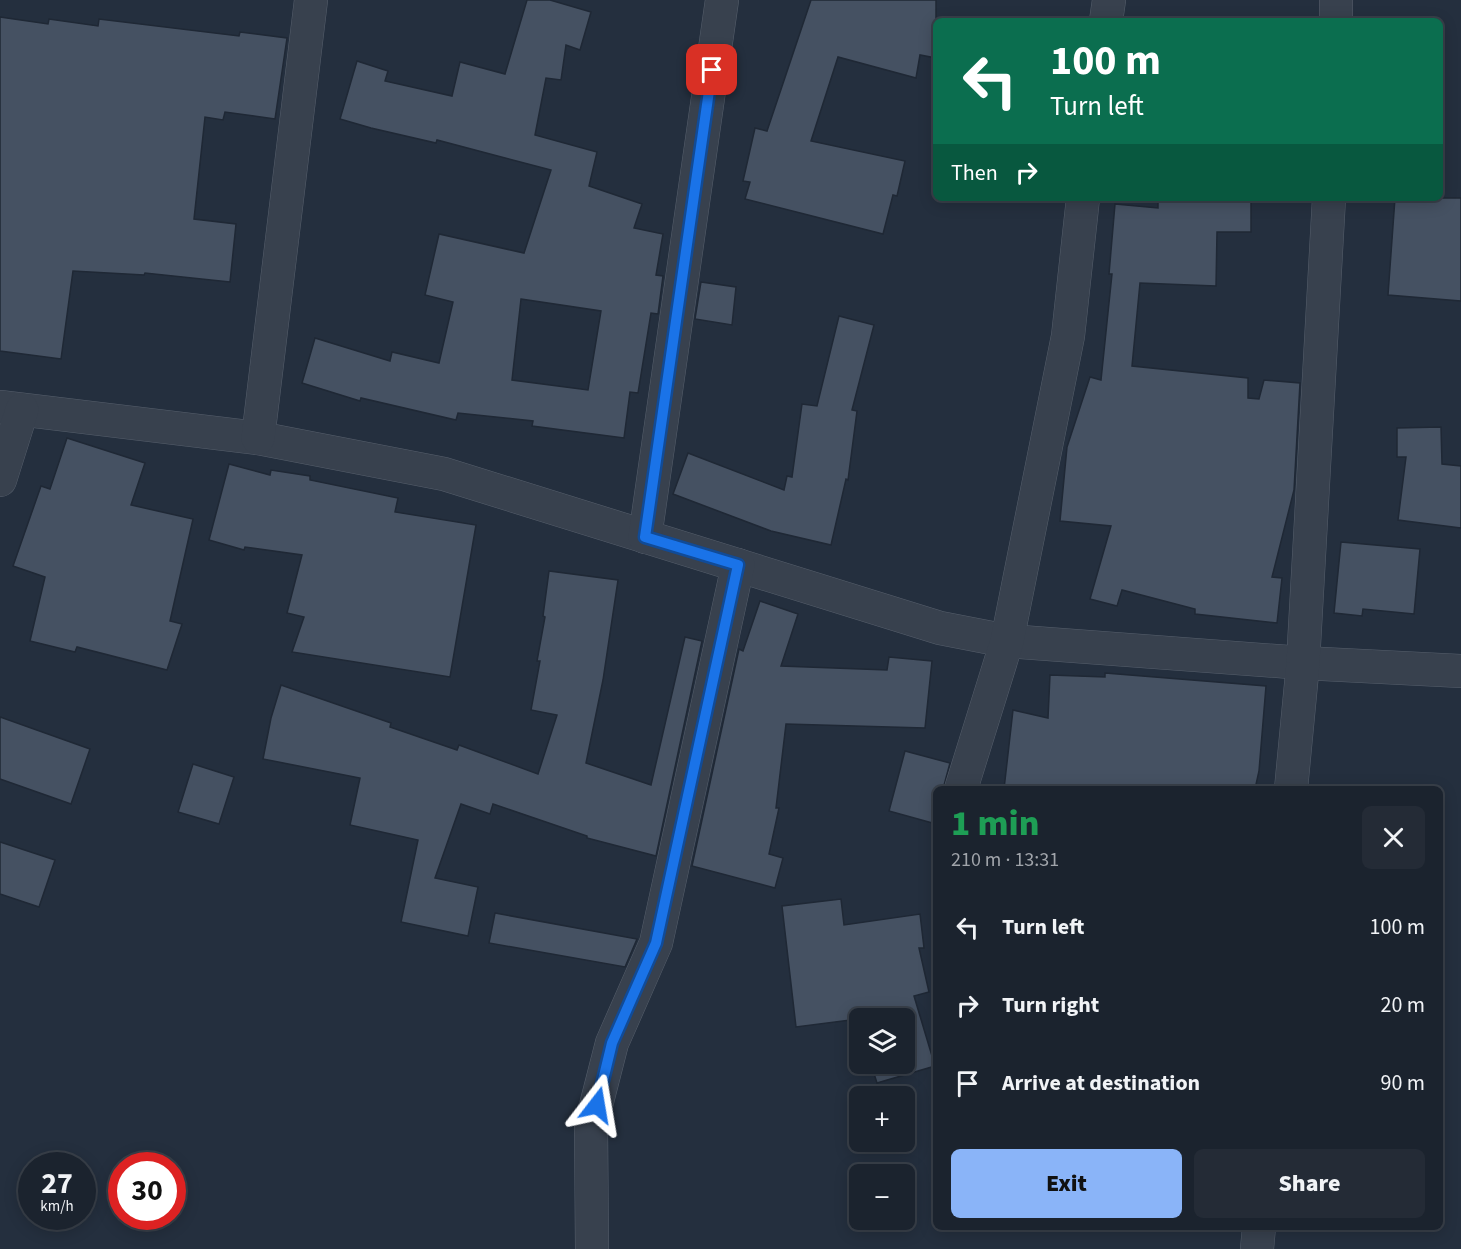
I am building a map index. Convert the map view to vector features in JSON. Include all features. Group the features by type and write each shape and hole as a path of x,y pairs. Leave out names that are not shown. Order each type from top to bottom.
{"street":[{"path":"258,438 311,0"},
{"path":"645,537 722,0"},
{"path":"1106,18 1109,0"},
{"path":"1336,0 1336,18"},
{"path":"962,786 1007,641 1068,336 1083,201"},
{"path":"1291,786 1303,663 1329,201"},
{"path":"0,480 11,409 258,438 444,474 940,628 1007,641 1303,663 1461,671"},
{"path":"592,1249 591,1125 612,1043 656,943 738,565"},
{"path":"1257,1249 1259,1230"}],"building":[{"path":"527,0 550,0 591,12 580,50 566,45 561,80 546,78 535,135 597,152 589,186 642,204 634,228 663,234 656,275 663,276 658,314 651,313 638,393 630,392 624,438 532,426 533,421 458,413 456,420 361,398 360,401 302,383 315,338 390,361 392,352 439,363 453,302 425,295 439,234 524,253 551,170 437,140 436,143 340,119 357,61 388,71 385,81 452,96 460,62 505,74","holes":["521,299 601,311 588,390 512,380"]},
{"path":"811,0 936,0 936,18 933,18 933,57 920,55 916,78 838,57 811,141 905,161 897,196 893,195 883,234 745,199 750,182 743,181 755,128 767,131"},
{"path":"0,17 48,24 49,19 98,26 99,19 239,36 240,32 287,38 275,119 225,112 223,120 205,117 194,219 236,224 230,282 145,273 144,275 73,271 61,359 0,351"},
{"path":"1443,198 1461,198 1461,301 1388,295 1395,201 1443,201"},
{"path":"1158,201 1251,201 1251,232 1217,232 1216,286 1140,283 1132,366 1248,378 1248,398 1259,399 1264,380 1300,383 1294,490 1272,577 1282,578 1277,623 1195,614 1195,609 1122,590 1117,606 1090,599 1111,526 1060,521 1067,447 1090,377 1101,380 1112,274 1109,274 1115,204 1158,208"},
{"path":"701,282 736,287 732,325 695,319"},
{"path":"839,316 874,325 852,410 857,411 848,480 846,479 831,545 771,531 673,494 688,453 784,490 787,476 792,477 802,404 817,406"},
{"path":"1441,427 1442,464 1461,466 1461,528 1398,520 1406,457 1397,457 1397,428"},
{"path":"67,438 145,463 131,505 193,519 170,621 182,624 167,670 77,647 75,652 30,641 45,577 13,566 41,486 50,489"},
{"path":"229,464 270,475 271,470 310,476 310,480 398,498 395,512 476,525 450,677 292,652 304,617 287,613 302,555 245,547 244,550 209,540"},
{"path":"1341,542 1420,549 1414,614 1363,609 1362,616 1334,613"},
{"path":"549,571 618,580 603,680 586,763 651,785 685,637 702,641 656,856 587,838 587,836 493,804 490,814 461,804 435,878 478,887 468,936 401,922 418,840 350,825 360,778 263,759 271,718 281,685 391,723 390,727 457,750 459,745 538,774 557,715 531,710 540,661 537,661 545,617 543,616"},
{"path":"760,601 798,614 781,666 887,670 889,657 932,661 925,728 786,724 776,808 779,808 769,854 783,858 775,888 692,866 739,649 743,651"},
{"path":"1105,673 1266,686 1256,786 1004,786 1013,710 1048,718 1050,675 1105,677"},
{"path":"0,717 90,749 71,804 0,779"},
{"path":"905,751 950,763 944,786 933,786 933,823 889,811"},
{"path":"193,764 234,777 219,824 178,812"},
{"path":"0,842 55,860 39,907 0,894"},
{"path":"841,899 844,925 920,914 924,948 919,948 929,992 914,996 933,1059 933,1067 915,1072 915,1008 849,1008 849,1020 796,1027 782,906"},
{"path":"495,913 637,939 625,967 489,943"},
{"path":"874,1074 908,1074 877,1083"}],"route":[{"path":"597,1105 612,1043 656,943 738,565 645,537 712,70"}]}
